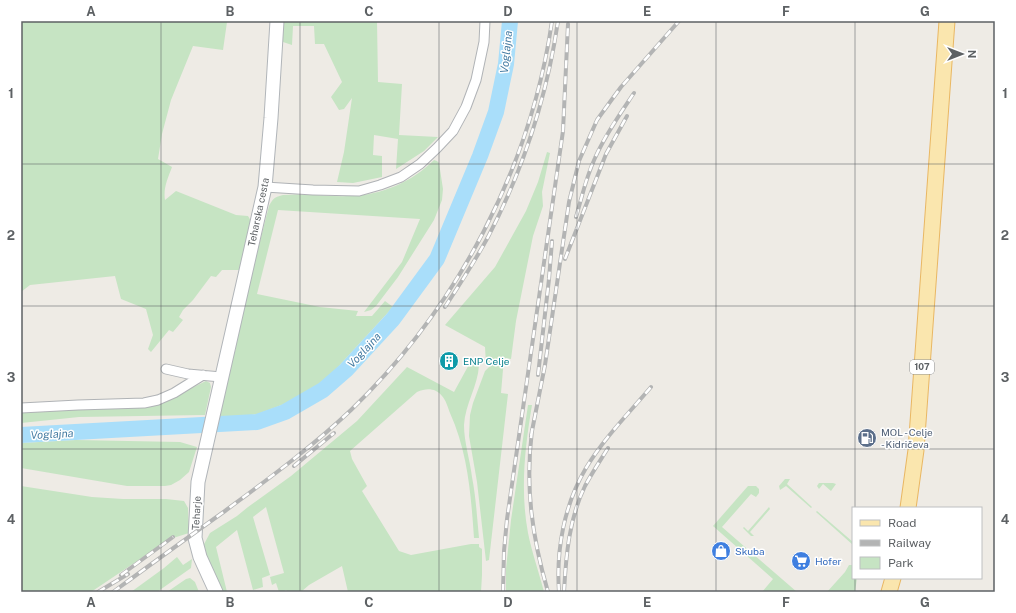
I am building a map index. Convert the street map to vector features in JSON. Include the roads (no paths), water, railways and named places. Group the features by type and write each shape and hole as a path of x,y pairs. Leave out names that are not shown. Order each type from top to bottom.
{"main road":[{"name":"107","path":"908,507 916,450 947,21"},
{"path":"888,592 893,579"}],"street":[{"name":"Teharska cesta","path":"216,399 265,186 277,21"},
{"path":"265,186 313,190 359,191 401,177 420,164 437,148 452,130 466,107 476,80 484,42 485,21"},
{"path":"166,368 188,374 221,377"},
{"path":"21,408 78,404 144,403 158,400 174,393 203,376"},
{"name":"Teharje","path":"216,399 198,482 195,538 200,557 216,592"}],"waterway":[{"name":"Voglajna","path":"21,435 257,422 285,412 323,390 346,370 393,319 437,259 480,156 496,112 506,64 510,21"}],"railway":[{"path":"113,592 225,511 321,437 351,410 389,370 424,327 456,281 483,232 507,181 527,129 542,75 552,21"},
{"path":"445,307 473,264 488,237 501,212 523,159 540,105 558,21"},
{"path":"531,436 545,365 569,202 579,161 597,120 621,87 679,21"},
{"path":"503,592 504,551 507,519 563,131 568,24"},
{"path":"576,217 589,172 599,149 634,93"},
{"path":"565,259 606,154 627,116"},
{"path":"538,375 552,241"},
{"path":"559,592 558,576 560,544 567,512 578,482 601,446 651,387"},
{"path":"532,430 529,472 531,512 542,572 548,592"},
{"path":"294,466 334,433"},
{"path":"564,592 567,551 575,511 585,486 608,448"},
{"path":"121,575 173,537"},
{"path":"98,592 128,574"}],"place":[{"name":"ENP Celje","path":"449,361"},
{"name":"MOL - Celje - Kidričeva","path":"867,438"},
{"name":"Skuba","path":"721,551"},
{"name":"Hofer","path":"801,561"}]}
